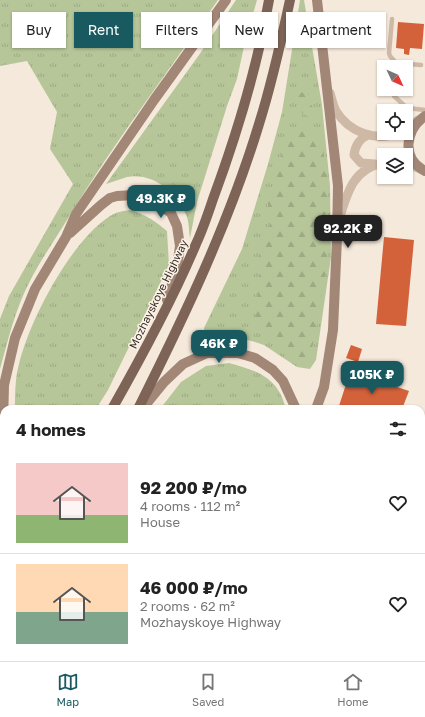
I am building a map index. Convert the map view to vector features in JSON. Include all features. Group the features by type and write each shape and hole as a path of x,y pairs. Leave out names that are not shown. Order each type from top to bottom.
{"main road":[{"name":"Mozhayskoye Highway","path":"114,405 159,323 196,244 224,170 245,103 262,41 269,0"},
{"path":"140,405 171,344 242,175 259,124 277,59 290,0"}],"street":[{"path":"3,405 4,385 14,338 35,289 66,237 76,214 154,100 226,0"},
{"path":"317,0 338,186 332,330 324,387 317,405"},
{"path":"327,85 336,111 351,127 368,135 377,136"},
{"path":"413,124 422,118"},
{"path":"422,118 412,127 408,145 414,162 423,170"},
{"path":"368,135 356,145 354,155 361,163 377,164"},
{"path":"337,229 351,185 366,169 377,165"},
{"path":"413,166 423,170"},
{"path":"66,237 101,205 110,198 117,196 143,195 152,198 172,213 177,226 180,246 177,268 159,323"},
{"path":"145,405 164,382 182,364 207,352 238,353 255,358 273,370 283,381 294,405"}],"lane":[{"path":"392,18 389,53 392,60"},
{"path":"413,65 421,65"},
{"path":"394,96 403,102 407,108 425,110"}],"green space":[{"path":"0,0 218,0 210,12 141,12 141,48 184,48 103,164 38,267 24,293 12,325 0,369 0,319 9,296 73,184 50,149 57,112 27,61 0,66"},
{"path":"236,0 257,0 254,12 228,12"},
{"path":"300,0 304,0 306,12 298,12"},
{"path":"220,24 220,48 244,48 237,79 197,202 190,238 188,219 183,208 171,192 163,186 155,181 137,176 127,177 106,184 204,48 212,48 212,36"},
{"path":"292,48 312,48 322,105 330,186 331,257 316,360 310,369 297,367 264,345 255,342 244,339 212,338 205,335 204,328 242,249 282,112"},
{"path":"297,92 306,93 310,97 309,103 314,108 312,113 308,116 302,113 299,108 294,96"},
{"path":"308,125 310,130 308,136 317,139 323,149 328,186 325,205 329,228 325,285 321,297 318,321 310,358 298,361 269,341 259,330 255,318 261,268 258,261 265,244 272,217 269,211 268,203 286,141 296,129"},
{"path":"130,210 150,218 167,231 169,265 108,390 99,405 15,405 15,392 19,364 32,325 42,304 54,282 81,243 95,228 110,216"},
{"path":"229,363 258,373 272,382 278,389 285,405 163,405 181,382 206,366"}],"building":[{"path":"398,22 424,24 422,49 410,48 409,55 404,54 404,49 396,48"},
{"path":"384,237 414,240 406,326 376,324"},
{"path":"351,345 362,349 358,362 346,358"},
{"path":"348,378 371,378 409,391 404,405 339,405"}]}
